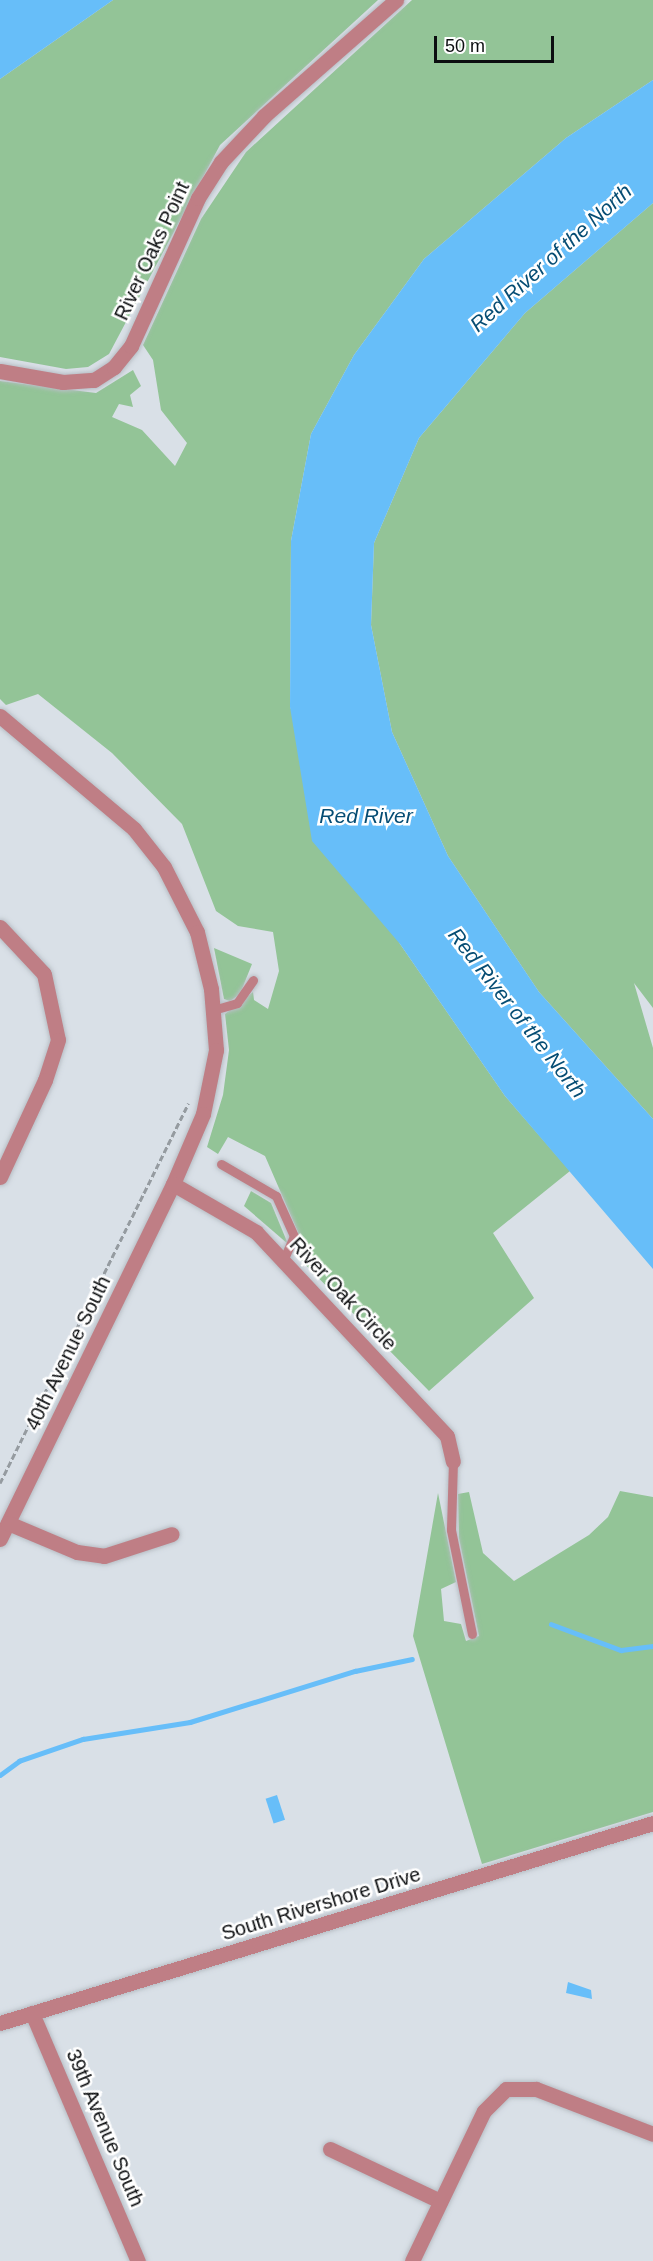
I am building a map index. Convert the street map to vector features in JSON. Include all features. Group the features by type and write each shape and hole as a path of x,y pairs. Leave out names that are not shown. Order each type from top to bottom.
{"street":[{"name":"River Oaks Point","path":"0,372 63,382 94,380 114,367 131,346 198,198 221,162 264,116 396,0"},
{"name":"40th Avenue South","path":"0,716 134,830 164,867 197,932 213,1010 216,1050 203,1114 173,1184 0,1539"},
{"path":"0,927 44,974 58,1040 45,1080 0,1177"},
{"name":"River Oak Circle","path":"173,1184 256,1232 447,1436 453,1461"},
{"path":"8,1522 77,1552 104,1556 172,1534"},
{"name":"South Rivershore Drive","path":"0,2022 653,1823"},
{"name":"39th Avenue South","path":"32,2013 138,2261"},
{"path":"412,2261 484,2111 506,2089 536,2089 653,2134"},
{"path":"330,2149 440,2201"}],"lane":[{"path":"213,1010 237,1003 253,980"},
{"path":"221,1164 276,1196 294,1236 283,1261"},
{"path":"453,1461 450,1530 472,1634"}],"path":[{"path":"0,1483 194,1091"}],"green space":[{"path":"113,0 378,0 220,145 109,354 88,367 66,369 0,357 0,79"},
{"path":"412,0 653,0 653,80 566,138 424,259 354,355 311,434 291,541 290,707 400,944 505,1096 570,1171 493,1233 534,1298 429,1391 297,1256 298,1232 265,1156 228,1137 218,1154 207,1147 223,1095 229,1050 225,1014 253,992 254,1000 268,1009 279,971 273,932 238,926 216,911 182,824 112,753 38,694 6,705 0,699 0,381 96,393 133,370 141,386 130,395 133,407 119,404 112,417 142,430 175,466 187,443 161,410 153,360 143,345 201,219 246,152"},
{"path":"653,203 653,1008 634,983 653,1048 653,1119 539,992 448,856 392,732 371,625 374,543 419,438 525,313"},
{"path":"214,948 252,964 240,994 230,1001 224,999"},
{"path":"251,1191 271,1203 288,1244 244,1206"},
{"path":"620,1491 653,1497 653,1812 482,1864 413,1636 438,1493 456,1582 441,1589 444,1621 461,1624 466,1641 479,1636 459,1538 458,1494 469,1492 483,1553 514,1581 589,1535 608,1517"}],"water":[{"path":"0,0 113,0 0,79"},
{"name":"Red River","path":"653,80 653,203 525,313 419,438 374,543 371,625 392,732 448,856 539,992 653,1119 653,1269 505,1096 400,944 312,841 290,707 291,541 311,434 354,355 424,259 566,138"},
{"path":"277,1795 285,1820 274,1823 266,1799"},
{"path":"568,1982 591,1990 592,1999 566,1993"}],"waterway":[{"path":"551,1624 621,1650 653,1646"},
{"path":"0,1775 19,1761 83,1739 190,1722 355,1671 412,1659"}],"water label":[{"name":"Red River of the North","path":"551,258"},
{"name":"Red River of the North","path":"517,1013"}]}
